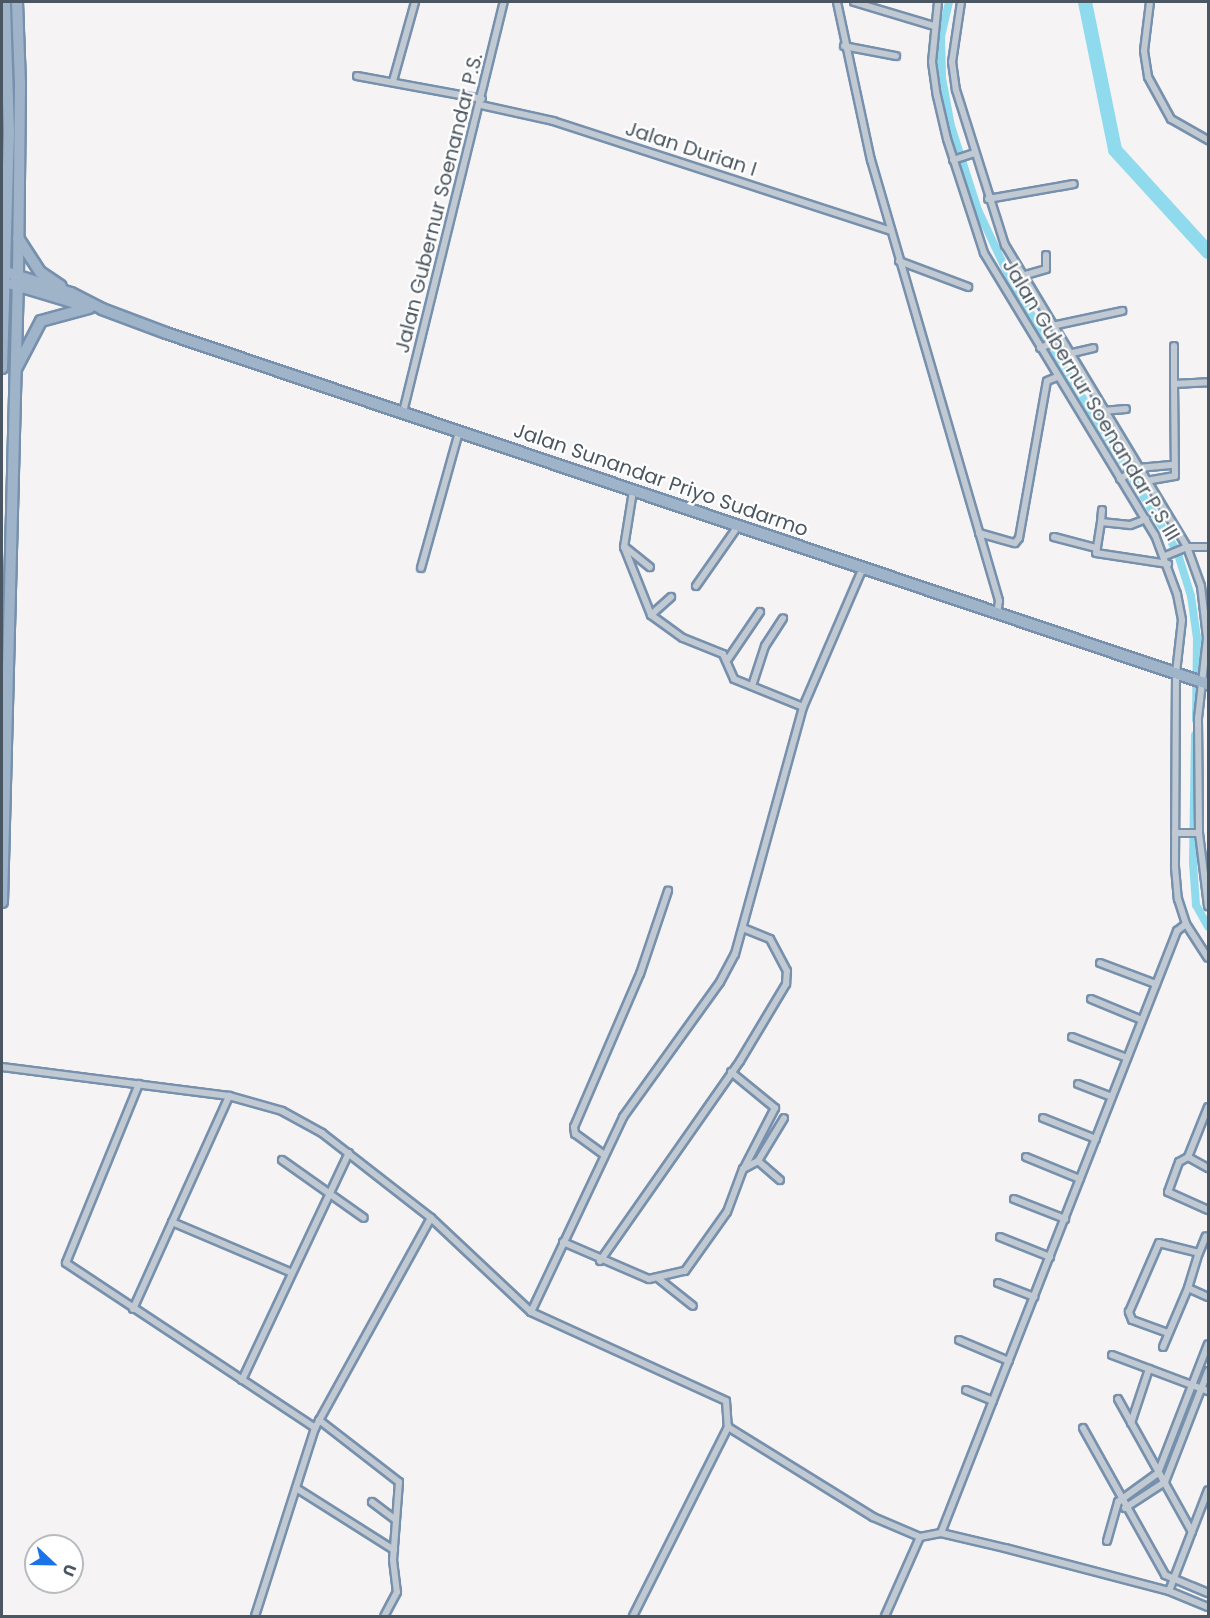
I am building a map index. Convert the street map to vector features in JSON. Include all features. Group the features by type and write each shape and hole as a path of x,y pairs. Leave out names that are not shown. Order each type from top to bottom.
{"highway":[{"path":"2,368 9,197 5,2"},
{"path":"2,902 13,374 18,281 17,2"},
{"path":"2,222 9,197"},
{"path":"18,238 40,272 71,293"},
{"name":"Jalan Sunandar Priyo Sudarmo","path":"6,277 89,308 102,309"},
{"name":"Jalan Sunandar Priyo Sudarmo","path":"18,281 71,293 102,309 633,491 1204,682"},
{"path":"13,374 41,321 89,308"}],"street":[{"path":"393,81 415,2"},
{"name":"Jalan Gubernur Soenandar P.S.","path":"403,412 504,2"},
{"path":"837,2 844,46 889,230 999,601 997,613"},
{"path":"854,2 934,26"},
{"name":"Jalan Gubernur Soenandar P.S III","path":"938,2 932,62 955,160 984,253 1042,347 1057,377 1169,555 1168,564 1182,620 1179,674 1178,899 1186,924 1209,958"},
{"path":"961,2 954,36 956,90 973,154 1005,245 1052,326 1058,341 1186,548 1201,586 1207,638 1204,682 1198,718 1197,833 1209,906"},
{"path":"1150,2 1144,51 1148,77 1171,119 1209,140"},
{"path":"844,46 896,56"},
{"name":"Jalan Durian I","path":"357,76 393,81 553,121 889,230"},
{"path":"955,160 973,154"},
{"path":"988,199 1074,184"},
{"path":"1022,276 1046,269 1046,255"},
{"path":"899,261 968,287"},
{"path":"1052,326 1122,311"},
{"path":"1042,347 1058,341"},
{"path":"1146,481 1174,477 1174,346"},
{"path":"1068,354 1093,348"},
{"path":"979,533 1015,543 1019,538 1047,381 1057,377"},
{"path":"1174,384 1209,382"},
{"path":"1102,411 1126,409"},
{"path":"421,568 460,431"},
{"path":"1122,478 1137,469 1174,465"},
{"path":"633,491 624,532 624,547 651,615 669,630 728,659"},
{"path":"1101,510 1096,548 1099,555 1168,564"},
{"path":"1101,522 1130,525 1146,519"},
{"path":"696,586 738,526"},
{"path":"1054,537 1096,548"},
{"path":"624,547 650,567"},
{"path":"1169,555 1186,548 1209,547"},
{"path":"531,1312 603,1154 646,1081 720,982 743,928 803,707 863,568"},
{"path":"1201,586 1209,586"},
{"path":"651,615 671,597"},
{"path":"760,612 728,659 731,677 803,707"},
{"path":"752,686 765,646 783,618"},
{"path":"1178,833 1197,833"},
{"path":"603,1154 575,1134 574,1127 640,974 668,891"},
{"path":"941,1533 1156,984 1178,931 1186,924"},
{"path":"600,1261 731,1072 788,978 770,939 743,928"},
{"path":"1100,963 1156,984"},
{"path":"1091,999 1142,1020"},
{"path":"1072,1037 1128,1058"},
{"path":"2,1067 229,1096 282,1111 349,1154 431,1218 531,1312 726,1401 729,1427 633,1617"},
{"path":"563,1242 600,1261 635,1275 663,1280 690,1266 727,1212 743,1169 775,1109 765,1098 731,1072"},
{"path":"139,1084 66,1258 67,1266 315,1428"},
{"path":"1078,1084 1112,1097"},
{"path":"133,1309 229,1096"},
{"path":"1209,1107 1188,1157 1179,1162 1168,1194 1209,1210"},
{"path":"743,1169 758,1161 784,1118"},
{"path":"1043,1118 1096,1139"},
{"path":"242,1380 349,1154"},
{"path":"1026,1157 1080,1179"},
{"path":"1188,1157 1209,1168"},
{"path":"282,1160 364,1218"},
{"path":"758,1161 780,1180"},
{"path":"1014,1199 1065,1219"},
{"path":"255,1617 315,1428 431,1218"},
{"path":"172,1222 292,1273"},
{"path":"1162,1347 1188,1288 1206,1236"},
{"path":"1000,1237 1050,1257"},
{"path":"1168,1333 1132,1320 1129,1312 1158,1243 1199,1253"},
{"path":"663,1280 693,1306"},
{"path":"998,1283 1034,1297"},
{"path":"1188,1288 1209,1297"},
{"path":"959,1340 1009,1361"},
{"path":"1107,1541 1122,1499 1158,1473 1209,1344"},
{"path":"1112,1355 1205,1390"},
{"path":"1131,1423 1149,1369"},
{"path":"1118,1509 1126,1508 1164,1482 1205,1390 1209,1371"},
{"path":"966,1390 993,1401"},
{"path":"1118,1399 1192,1532"},
{"path":"319,1420 396,1477 399,1482 394,1550 397,1592 384,1617"},
{"path":"729,1427 873,1517 920,1537 941,1533 1169,1591 1209,1606"},
{"path":"1083,1428 1165,1574 1209,1593"},
{"path":"296,1488 394,1550"},
{"path":"1169,1591 1209,1490"},
{"path":"372,1502 396,1520"},
{"path":"885,1617 920,1537"}],"waterway":[{"path":"949,2 941,36 942,78 951,126 978,210 1012,283 1177,551 1191,596 1197,638 1196,720"},
{"path":"1085,2 1115,150 1208,252"},
{"path":"1195,735 1193,863 1196,905 1208,927"}]}
